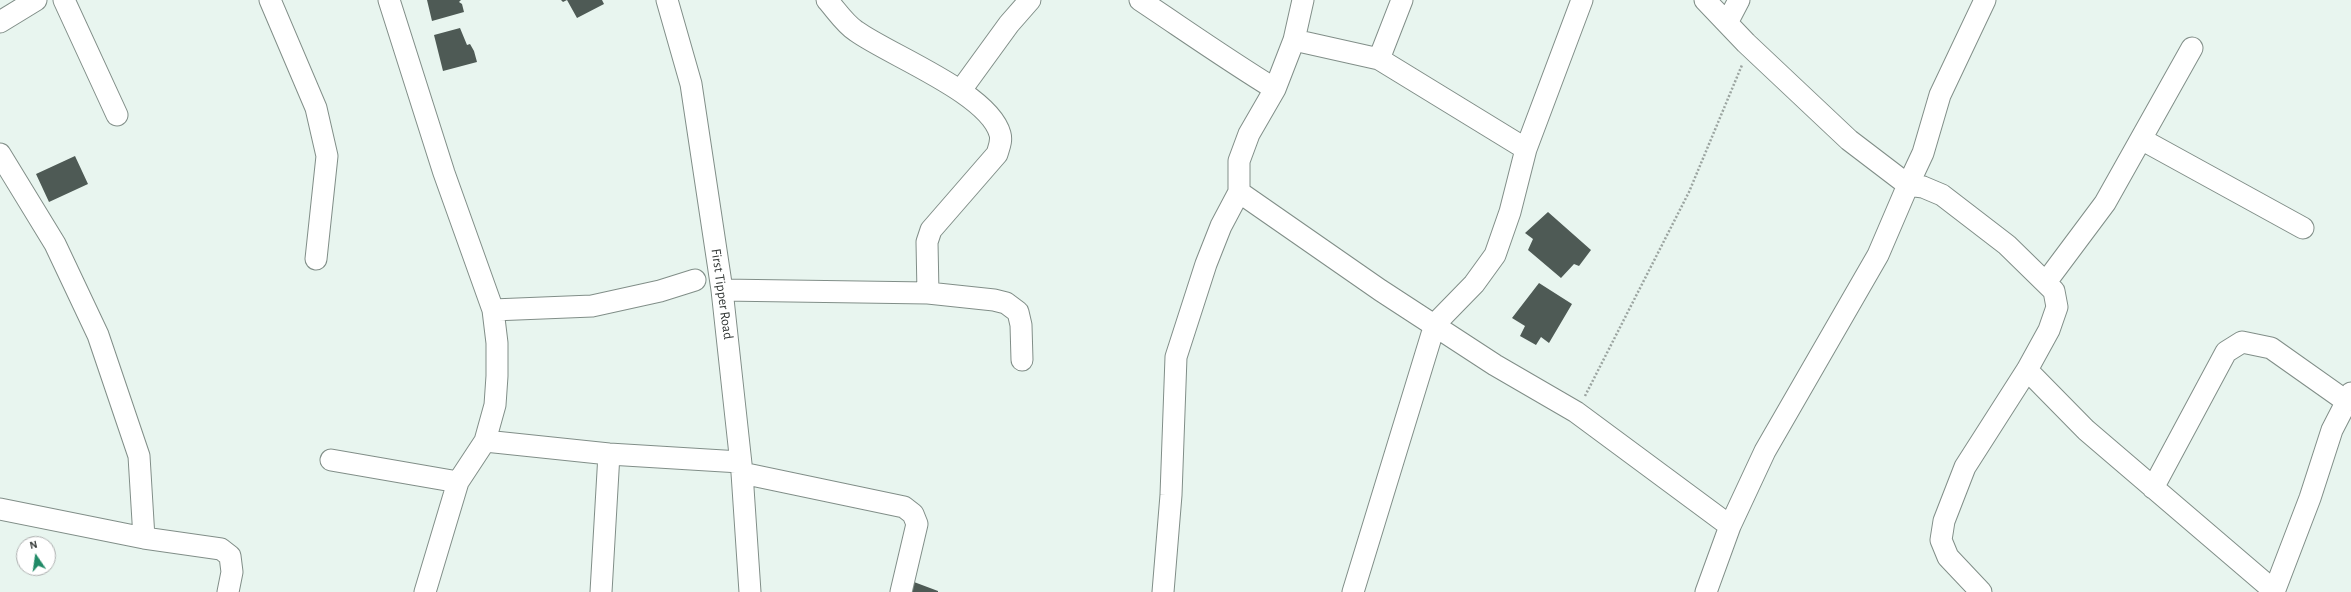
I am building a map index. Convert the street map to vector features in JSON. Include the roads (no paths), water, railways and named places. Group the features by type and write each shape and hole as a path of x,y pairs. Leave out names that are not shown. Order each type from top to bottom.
{"street":[{"path":"0,22 36,0"},
{"path":"64,0 117,115"},
{"path":"270,0 316,108 327,156 316,259"},
{"path":"389,0 444,173 493,310 497,343 495,405 486,441 458,482 425,592"},
{"name":"First Tipper Road","path":"667,0 691,84 722,290 741,467 750,592"},
{"path":"827,0 855,31 961,90 996,124 1000,134 1000,144 997,154 931,230 927,242 928,293"},
{"path":"961,90 1009,24 1030,0"},
{"path":"1140,0 1193,35 1212,50 1275,90"},
{"path":"1162,592 1171,495 1176,357 1214,245 1239,192 1239,161 1249,134 1275,90 1294,40 1302,0"},
{"path":"1379,59 1402,0"},
{"path":"1353,592 1435,324 1474,284 1495,255 1510,212 1526,149 1582,0"},
{"path":"1705,0 1746,43 1849,140 1908,184 1923,187 1942,195 2007,245 2054,291 2057,307 2049,330 2027,370 1965,467 1944,521 1941,540 1948,557 1981,592"},
{"path":"1727,23 1739,0"},
{"path":"1706,592 1730,526 1765,451 1878,254 1923,153 1940,95 1985,0"},
{"path":"1294,40 1379,59 1526,149"},
{"path":"2046,282 2105,203 2192,48"},
{"path":"2141,140 2303,228"},
{"path":"0,154 55,244 98,335 139,456 144,538"},
{"path":"1239,192 1380,290 1435,324 1495,365 1576,412 1730,526"},
{"path":"493,310 592,306 660,291 695,280"},
{"path":"722,290 928,293 1006,303 1018,312 1021,326 1022,360"},
{"path":"2027,370 2086,430 2153,488 2274,591 2310,498 2332,430 2348,397 2271,348 2242,342 2226,352 2153,488"},
{"path":"486,441 741,467 904,507 913,514 917,524 901,592"},
{"path":"601,592 609,454"},
{"path":"331,460 458,482"},
{"path":"0,509 144,538 221,549 230,556 232,572 228,592"}]}
